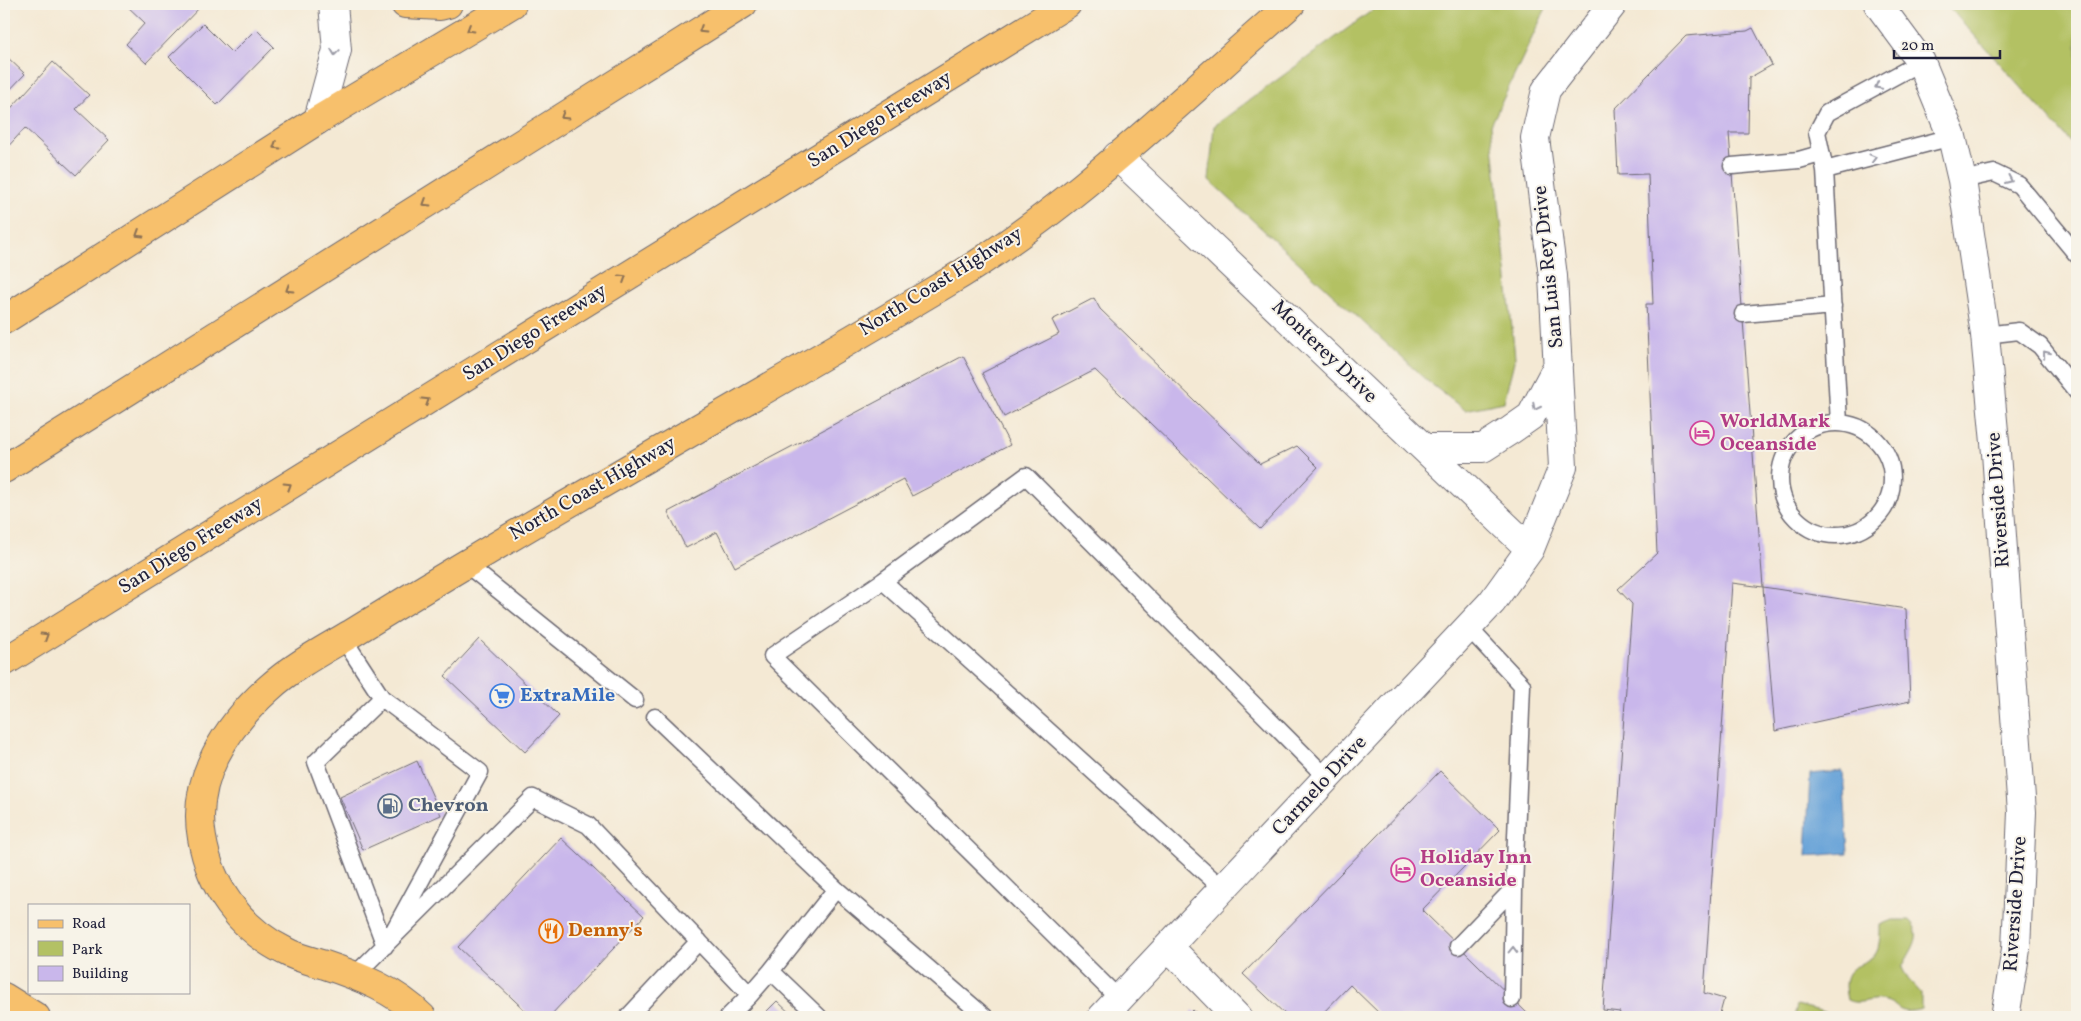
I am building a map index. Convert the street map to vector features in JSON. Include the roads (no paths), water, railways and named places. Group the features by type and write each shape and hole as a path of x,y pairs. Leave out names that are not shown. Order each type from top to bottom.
{"main road":[{"path":"405,4 440,6 448,4"},
{"path":"4,320 318,120 512,4"},
{"path":"4,469 743,4"},
{"name":"San Diego Freeway","path":"4,662 1067,4"},
{"name":"North Coast Highway","path":"422,1017 405,1000 384,988 285,952 252,930 225,901 207,865 200,832 202,800 210,766 226,734 273,684 343,638 466,564 949,282 1041,219 1291,4"},
{"path":"4,997 36,1017"}],"street":[{"path":"318,120 337,50 333,4"},
{"name":"San Luis Rey Drive","path":"1530,548 1562,467 1553,276 1535,138 1546,90 1613,4"},
{"name":"Riverside Drive","path":"1878,4 1920,62 1952,137 1962,180 1984,335 1996,453 2022,812 2016,949 2005,1017"},
{"name":"Monterey Drive","path":"1116,156 1530,548"},
{"path":"1425,448 1482,448 1531,416 1558,364"},
{"name":"Carmelo Drive","path":"1110,1008 1492,602 1530,548"},
{"path":"1169,947 1237,1017"}],"lane":[{"path":"1839,423 1825,170 1820,154 1817,132 1827,113 1920,62"},
{"path":"1825,170 1952,137"},
{"path":"1732,166 1799,160 1820,154"},
{"path":"1962,180 1994,174 2019,185 2077,255"},
{"path":"1743,314 1833,306"},
{"path":"1984,335 2018,331 2040,346 2077,392"},
{"path":"1839,423 1855,426 1869,434 1881,446 1889,460 1892,476 1891,492 1880,514 1861,530 1846,536 1827,535 1808,529 1794,517 1784,501 1780,482 1782,464 1790,447 1803,433 1820,425 1839,423"},
{"path":"1110,1008 772,656 883,581 1026,476 1327,778"},
{"path":"466,564 635,700"},
{"path":"883,581 1223,889"},
{"path":"1468,627 1522,685 1514,888 1512,999"},
{"path":"343,638 382,698 480,772 385,946"},
{"path":"382,698 316,762 385,946"},
{"path":"655,716 836,889 985,1017"},
{"path":"354,976 533,798 588,825 750,995"},
{"path":"1458,946 1514,888"},
{"path":"728,1017 771,971 836,889"},
{"path":"628,1017 699,941"},
{"path":"771,971 819,1017"}],"water":[{"path":"1843,771 1848,853 1806,856 1810,774"}],"place":[{"name":"WorldMark Oceanside","path":"1702,433"},
{"name":"ExtraMile","path":"502,696"},
{"name":"Chevron","path":"390,806"},
{"name":"Holiday Inn Oceanside","path":"1403,870"},
{"name":"Denny's","path":"551,931"}]}
